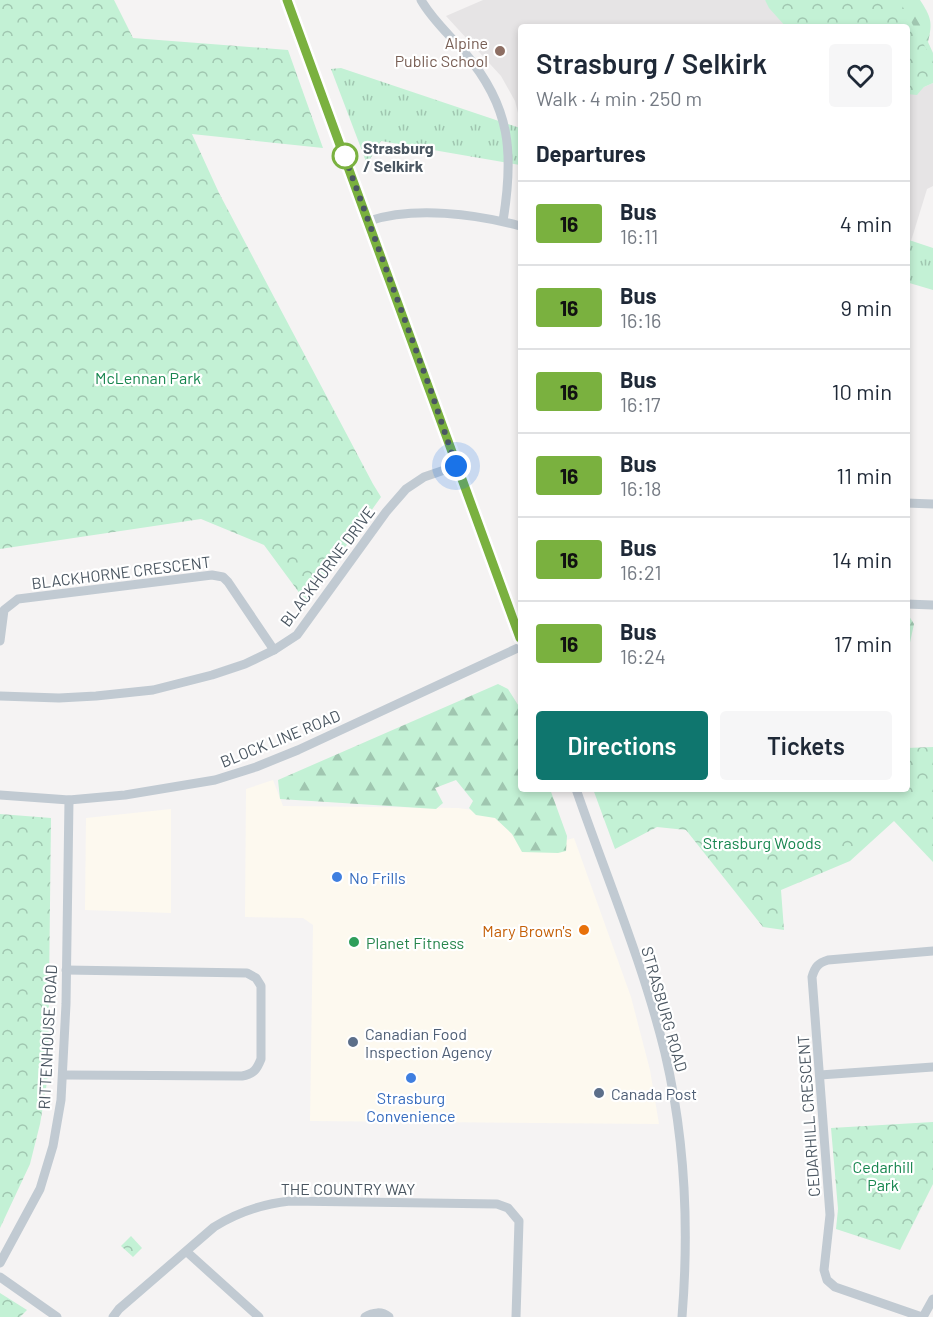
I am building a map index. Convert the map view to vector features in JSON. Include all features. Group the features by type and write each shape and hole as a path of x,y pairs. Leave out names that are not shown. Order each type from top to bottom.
{"street":[{"path":"287,0 518,633"},
{"path":"421,0 435,22 459,45 483,74 497,104 506,131 509,157 503,221"},
{"path":"369,221 385,215 417,212 503,221 518,225"},
{"name":"BLACKHORNE DRIVE","path":"0,696 68,698 153,690 212,675 245,664 274,650 297,635 386,512 406,489 424,477 456,466"},
{"path":"910,503 933,504"},
{"name":"BLACKHORNE CRESCENT","path":"0,641 4,610 18,599 212,575 223,577 228,582 274,650"},
{"path":"910,604 933,605"},
{"name":"BLOCK LINE ROAD","path":"0,795 69,800 125,795 215,780 298,750 518,648"},
{"name":"STRASBURG ROAD","path":"577,792 641,974 665,1054 676,1118 683,1181 685,1281 682,1317"},
{"name":"RITTENHOUSE ROAD","path":"0,1263 40,1189 54,1137 64,1075 69,800"},
{"name":"CEDARHILL CRESCENT","path":"923,1317 835,1287 827,1280 824,1270 830,1215 812,977 814,968 819,963 933,951"},
{"path":"64,1075 242,1076 257,1069 261,1059 261,986 256,978 247,973 66,970"},
{"path":"820,1075 933,1067"},
{"name":"THE COUNTRY WAY","path":"113,1317 119,1309 214,1227 231,1216 270,1203 290,1202 497,1204 508,1208 519,1221 516,1317"},
{"path":"187,1252 259,1317"},
{"path":"0,1277 57,1317"},
{"path":"923,1317 933,1299"},
{"path":"365,1317 372,1313 380,1313 389,1317"}],"shaded area":[{"name":"Alpine Public School","path":"483,0 765,0 784,24 518,24 518,113 515,101 501,76 446,16"},
{"path":"933,83 933,186 927,189 911,241 910,241 910,93"},
{"path":"273,780 283,806 458,808 509,815 526,851 574,838 631,997 650,1070 659,1124 310,1121 313,925 303,918 245,917 246,789"},
{"path":"171,809 171,913 85,910 86,818"}],"green space":[{"name":"McLennan Park","path":"0,0 114,0 133,38 288,50 323,148 192,134 219,193 381,497 306,602 264,545 201,519 0,549"},
{"path":"765,0 899,0 933,61 933,83 910,93 910,24 783,24"},
{"path":"772,0 920,0 930,20 928,42 933,53 933,76 917,95 910,94 910,24 891,24"},
{"path":"341,68 518,127 518,165 381,141 367,164 331,69"},
{"path":"910,240 933,248 933,290 910,283"},
{"path":"910,618 914,624 910,642"},
{"path":"498,684 508,689 518,705 518,792 551,792 567,836 566,851 558,853 522,852 512,834 495,818 476,815 469,808 473,801 456,780 435,788 443,803 436,809 280,799 278,780"},
{"name":"Strasburg Woods","path":"933,747 933,862 894,821 850,861 781,890 784,930 763,927 686,830 657,827 615,849 594,792 910,792 910,748"},
{"path":"0,814 51,818 48,1076 30,1164 0,1228"},
{"name":"Cedarhill Park","path":"933,1122 933,1184 900,1250 836,1229 838,1209 831,1128"},
{"path":"131,1236 142,1248 133,1257 121,1246"},
{"path":"0,1293 27,1310 20,1317 0,1317"}],"bus line":[{"name":"16","path":"287,0 518,633"}],"place":[{"name":"Alpine Public School","path":"500,51"},
{"name":"Strasburg / Selkirk","path":"345,156"},
{"name":"No Frills","path":"337,877"},
{"name":"Mary Brown's","path":"584,930"},
{"name":"Planet Fitness","path":"354,942"},
{"name":"Canadian Food Inspection Agency","path":"353,1042"},
{"name":"Strasburg Convenience","path":"411,1078"},
{"name":"Canada Post","path":"599,1093"}],"route":[{"path":"345,156 343,152 431,391 456,466"}]}
